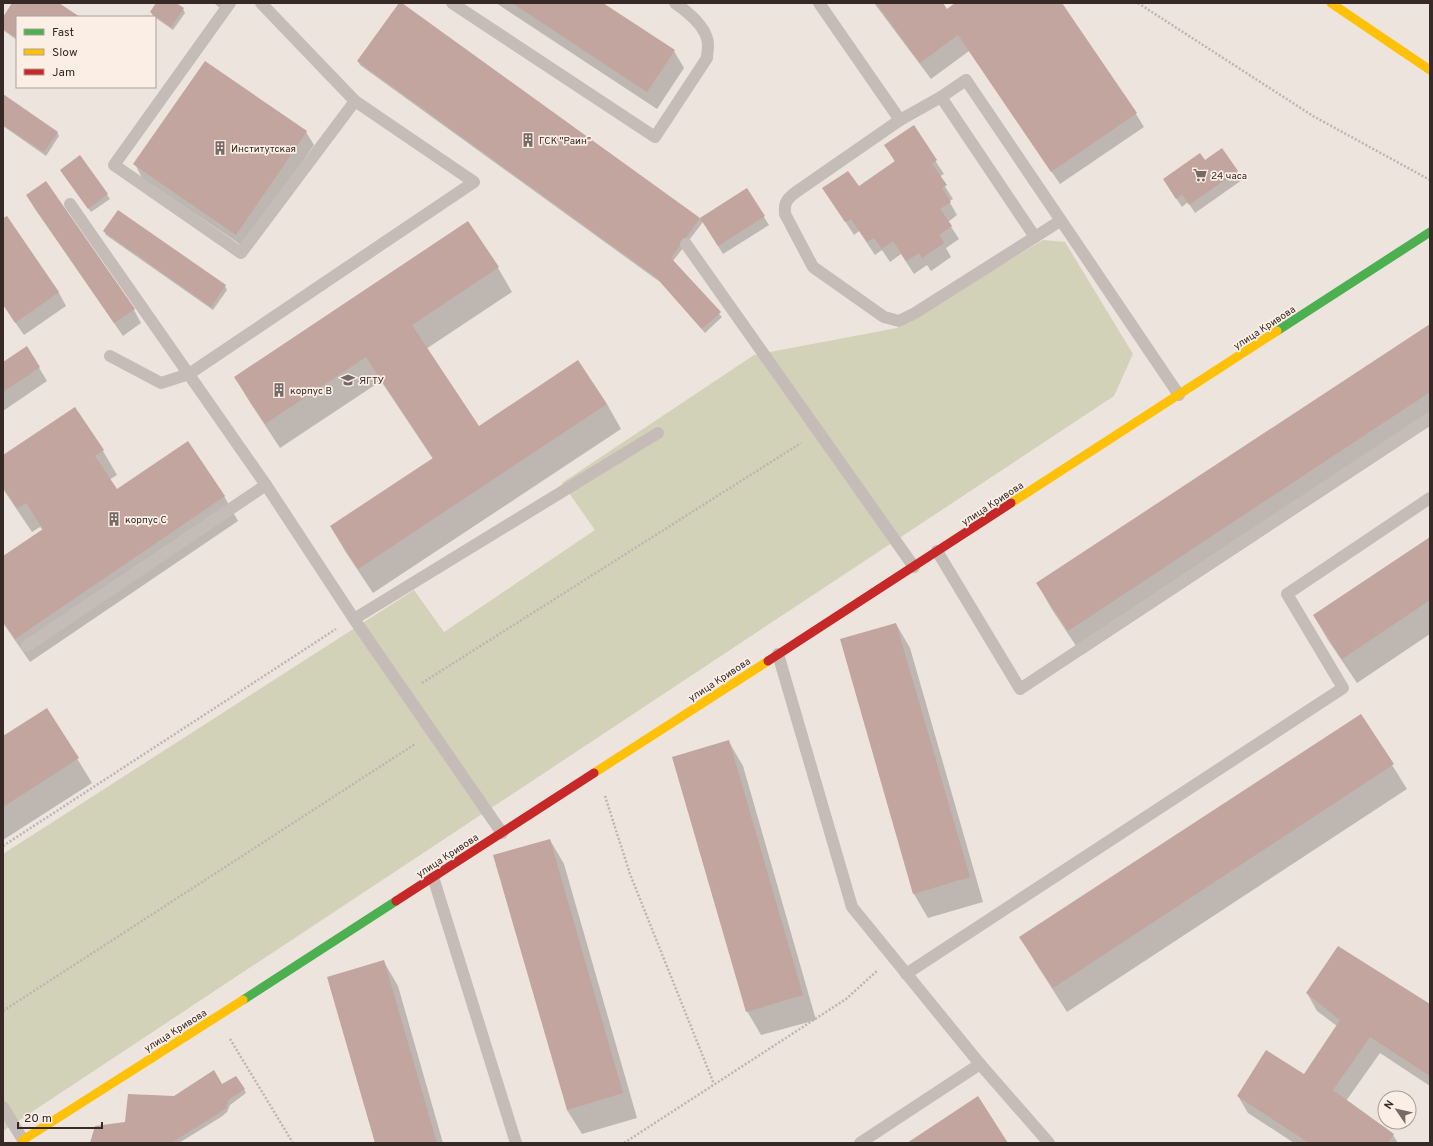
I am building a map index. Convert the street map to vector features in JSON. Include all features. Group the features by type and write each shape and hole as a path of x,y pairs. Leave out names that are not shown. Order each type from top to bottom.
{"street":[{"path":"1331,3 1430,70"},
{"name":"улица Кривова","path":"22,1142 1430,232"}],"lane":[{"path":"230,3 114,165 241,253 355,101"},
{"path":"110,356 161,383 189,374 474,182 355,101 261,3"},
{"path":"452,3 655,137 707,58 708,44 701,27 689,13 675,3"},
{"path":"819,3 900,120"},
{"path":"1060,221 915,313 899,321 884,317 813,268 785,214 784,206 789,198 796,192 900,120 941,97 966,80 1179,395"},
{"path":"941,97 1035,238"},
{"path":"70,204 266,485 354,619 502,833"},
{"path":"686,244 914,566"},
{"path":"937,551 1020,689 1430,418"},
{"path":"354,619 658,433"},
{"path":"27,646 266,485"},
{"path":"906,974 1343,688 1287,594 1430,498"},
{"path":"778,654 852,907 980,1064 1049,1143"},
{"path":"433,877 516,1143"},
{"path":"860,1143 980,1064"},
{"path":"3,1107 22,1142"}],"path":[{"path":"1138,3 1313,116 1430,180"},
{"path":"406,694 818,432"},
{"path":"3,846 354,619"},
{"path":"3,1011 432,733"},
{"path":"604,793 630,874 714,1084"},
{"path":"624,1143 846,998 892,957"},
{"path":"217,1017 293,1143"}],"green space":[{"path":"1043,240 1065,242 1133,354 1114,396 3,1131 3,854 414,590 444,632 595,530 562,483 754,355 897,328"}],"building":[{"path":"12,3 59,3 78,16 16,16 16,37 3,29 3,17"},
{"path":"156,3 176,3 184,8 171,27 150,12"},
{"name":"ГСК \"Раин\"","path":"399,3 402,3 700,218 671,258 721,312 702,329 657,278 357,61"},
{"path":"512,3 603,3 675,50 647,92"},
{"path":"876,3 943,3 947,9 955,3 1062,3 1137,113 1051,172 958,35 920,63"},
{"name":"Институтская","path":"205,61 307,131 236,235 133,164"},
{"path":"3,94 58,132 44,152 3,125"},
{"path":"914,125 937,160 932,164 947,185 942,188 951,202 940,209 952,226 939,235 944,243 922,258 919,253 906,261 893,241 882,249 874,238 867,242 851,219 845,222 822,188 848,171 859,186 895,161 884,145"},
{"name":"24 часа","path":"1222,148 1238,171 1189,205 1182,194 1176,199 1163,179 1200,153 1205,160"},
{"path":"80,155 108,194 88,209 60,170"},
{"path":"46,181 135,309 114,323 26,195"},
{"path":"747,188 765,216 718,246 700,218"},
{"path":"118,210 226,285 211,307 103,231"},
{"path":"7,216 59,292 15,323 3,304 3,218"},
{"name":"корпус В","path":"468,221 499,267 412,325 479,426 578,360 607,404 358,569 330,526 433,458 366,357 265,424 234,377"},
{"path":"1430,324 1430,392 1068,631 1036,583"},
{"path":"27,346 40,367 3,392 3,362"},
{"name":"корпус С","path":"75,407 104,450 95,456 117,489 188,441 225,496 15,639 3,621 3,556 43,529 26,503 17,508 3,487 3,455"},
{"path":"1430,537 1430,600 1342,659 1313,615"},
{"path":"896,623 970,877 913,894 840,639"},
{"path":"47,708 79,758 3,807 3,736"},
{"path":"1361,714 1394,764 1053,988 1019,937"},
{"path":"729,740 803,995 746,1012 672,757"},
{"path":"550,839 623,1093 567,1110 493,855"},
{"path":"1338,946 1430,1004 1430,1076 1370,1037 1333,1090 1377,1122 1377,1130 1388,1130 1394,1134 1388,1143 1309,1143 1237,1096 1266,1050 1304,1074 1340,1020 1306,993"},
{"path":"384,960 437,1143 375,1143 327,977"},
{"path":"214,1070 222,1084 236,1076 245,1089 228,1100 226,1108 171,1143 90,1143 95,1126 125,1122 128,1094 174,1096"},
{"path":"978,1096 1008,1143 907,1143"}],"traffic: fast":[{"path":"1277,331 1430,232"},
{"path":"243,1000 396,901"}],"traffic: slow":[{"path":"1331,3 1430,70"},
{"path":"1011,503 1277,331"},
{"path":"594,773 768,661"},
{"path":"22,1143 23,1140 243,1000"}],"traffic: jam":[{"path":"768,661 1011,503"},
{"path":"396,901 594,773"}],"place":[{"name":"ГСК \"Раин\"","path":"528,140"},
{"name":"Институтская","path":"220,148"},
{"name":"24 часа","path":"1200,175"},
{"name":"ЯГТУ","path":"348,380"},
{"name":"корпус В","path":"279,390"},
{"name":"корпус С","path":"114,519"}]}
